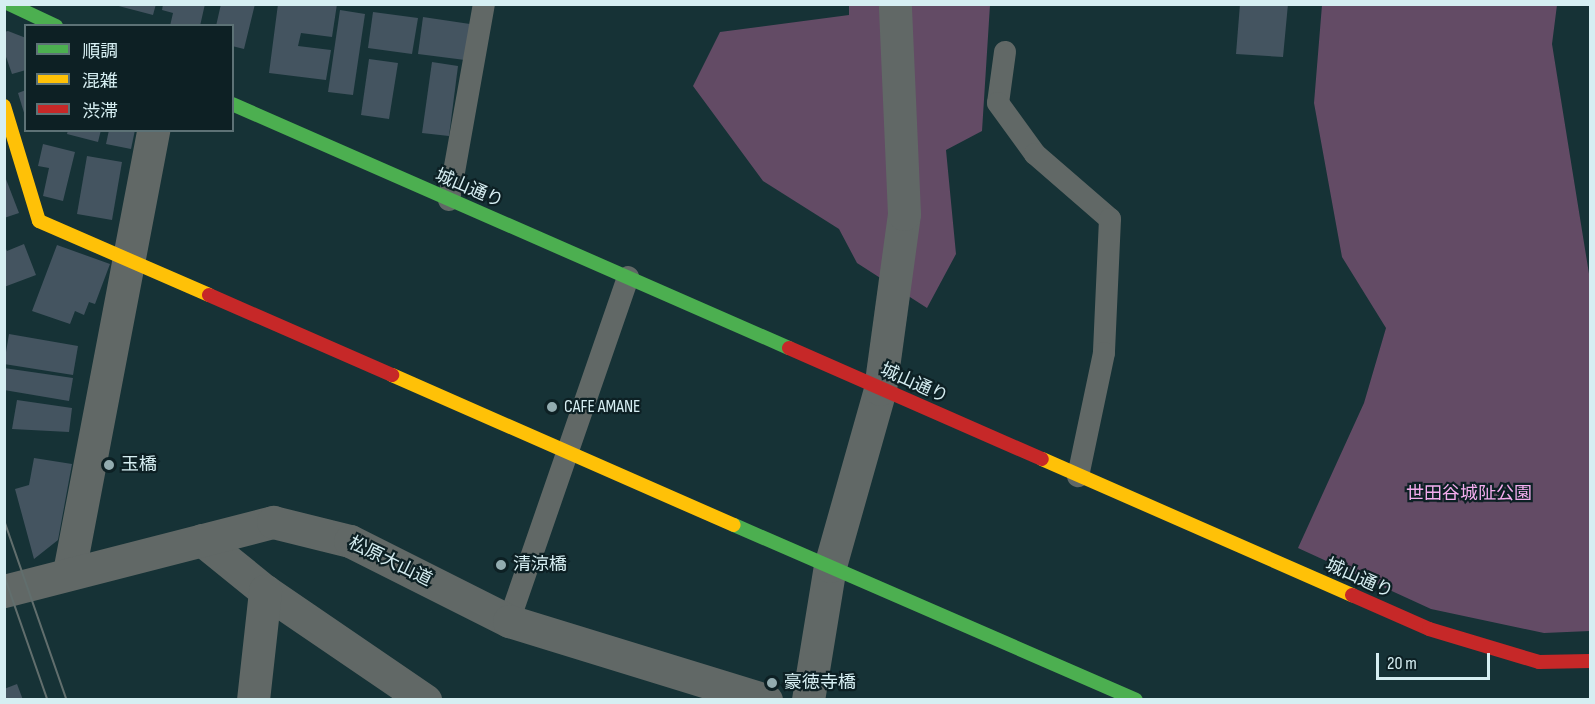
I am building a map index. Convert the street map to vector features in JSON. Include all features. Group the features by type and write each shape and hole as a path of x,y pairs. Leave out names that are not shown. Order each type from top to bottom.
{"street":[{"path":"9,4 52,24"},
{"path":"808,699 830,566 880,389 904,214 895,4"},
{"name":"城山通り","path":"234,105 1429,629 1539,662 1590,662"},
{"path":"4,106 39,221 1136,699"},
{"path":"69,572 153,132"},
{"name":"松原大山道","path":"4,591 69,572 273,522 350,541 509,621 765,699"},
{"path":"202,540 265,591 425,699"},
{"path":"253,699 265,591"}],"lane":[{"path":"450,200 484,4"},
{"path":"1005,52 998,103 1035,154 1110,219 1104,353 1078,476"},
{"path":"509,621 565,452 628,277"}],"green space":[{"path":"849,5 990,5 982,131 946,150 956,254 927,308 857,263 839,229 763,181 693,86 720,32 849,15"},
{"name":"世田谷城阯公園","path":"1322,5 1557,5 1552,44 1590,280 1590,631 1544,633 1431,609 1298,548 1364,403 1386,328 1342,257 1314,103"}],"building":[{"path":"111,4 156,4 153,15"},
{"path":"163,4 205,4 200,24 170,24 173,13 162,10"},
{"path":"221,4 255,4 244,49 234,46 234,24 216,24"},
{"path":"278,4 337,4 332,37 301,33 298,46 331,50 326,80 269,73"},
{"path":"1240,4 1288,4 1283,57 1236,54"},
{"path":"340,10 365,14 353,95 328,92"},
{"path":"373,12 418,18 412,54 368,48"},
{"path":"423,17 470,24 465,60 418,54"},
{"path":"8,31 24,37 24,71 12,74 4,51 4,32"},
{"path":"369,59 398,63 389,119 361,115"},
{"path":"432,62 458,66 449,136 422,133"},
{"path":"24,91 24,113 18,93"},
{"path":"68,132 100,132 98,142 67,134"},
{"path":"109,132 135,132 131,149 106,144"},
{"path":"43,144 75,152 63,201 43,196 49,168 38,166"},
{"path":"87,156 122,162 112,220 77,214"},
{"path":"4,174 19,213 4,218"},
{"path":"24,244 36,275 4,287 4,245 7,251"},
{"path":"57,245 110,264 95,304 89,302 84,315 75,311 70,324 32,311"},
{"path":"9,334 78,346 73,375 4,364"},
{"path":"4,368 73,378 69,401 4,390"},
{"path":"17,400 72,408 69,432 12,429"},
{"path":"34,458 72,464 58,540 34,559 15,489 29,485"},
{"path":"17,684 23,700 4,700 4,689"}],"tram line":[{"path":"4,519 67,700"},
{"path":"4,574 48,700"}],"traffic: fast":[{"path":"9,4 52,24"},
{"path":"234,105 789,348"},
{"path":"734,525 1136,700"}],"traffic: slow":[{"path":"4,106 39,221 209,295"},
{"path":"392,375 734,525"},
{"path":"1042,459 1352,595"}],"traffic: jam":[{"path":"209,295 392,375"},
{"path":"789,348 1042,459"},
{"path":"1352,595 1429,629 1539,662 1590,661"}],"place":[{"name":"CAFE AMANE","path":"552,407"},
{"name":"玉橋","path":"109,465"},
{"name":"清涼橋","path":"501,565"},
{"name":"豪徳寺橋","path":"772,683"}]}
